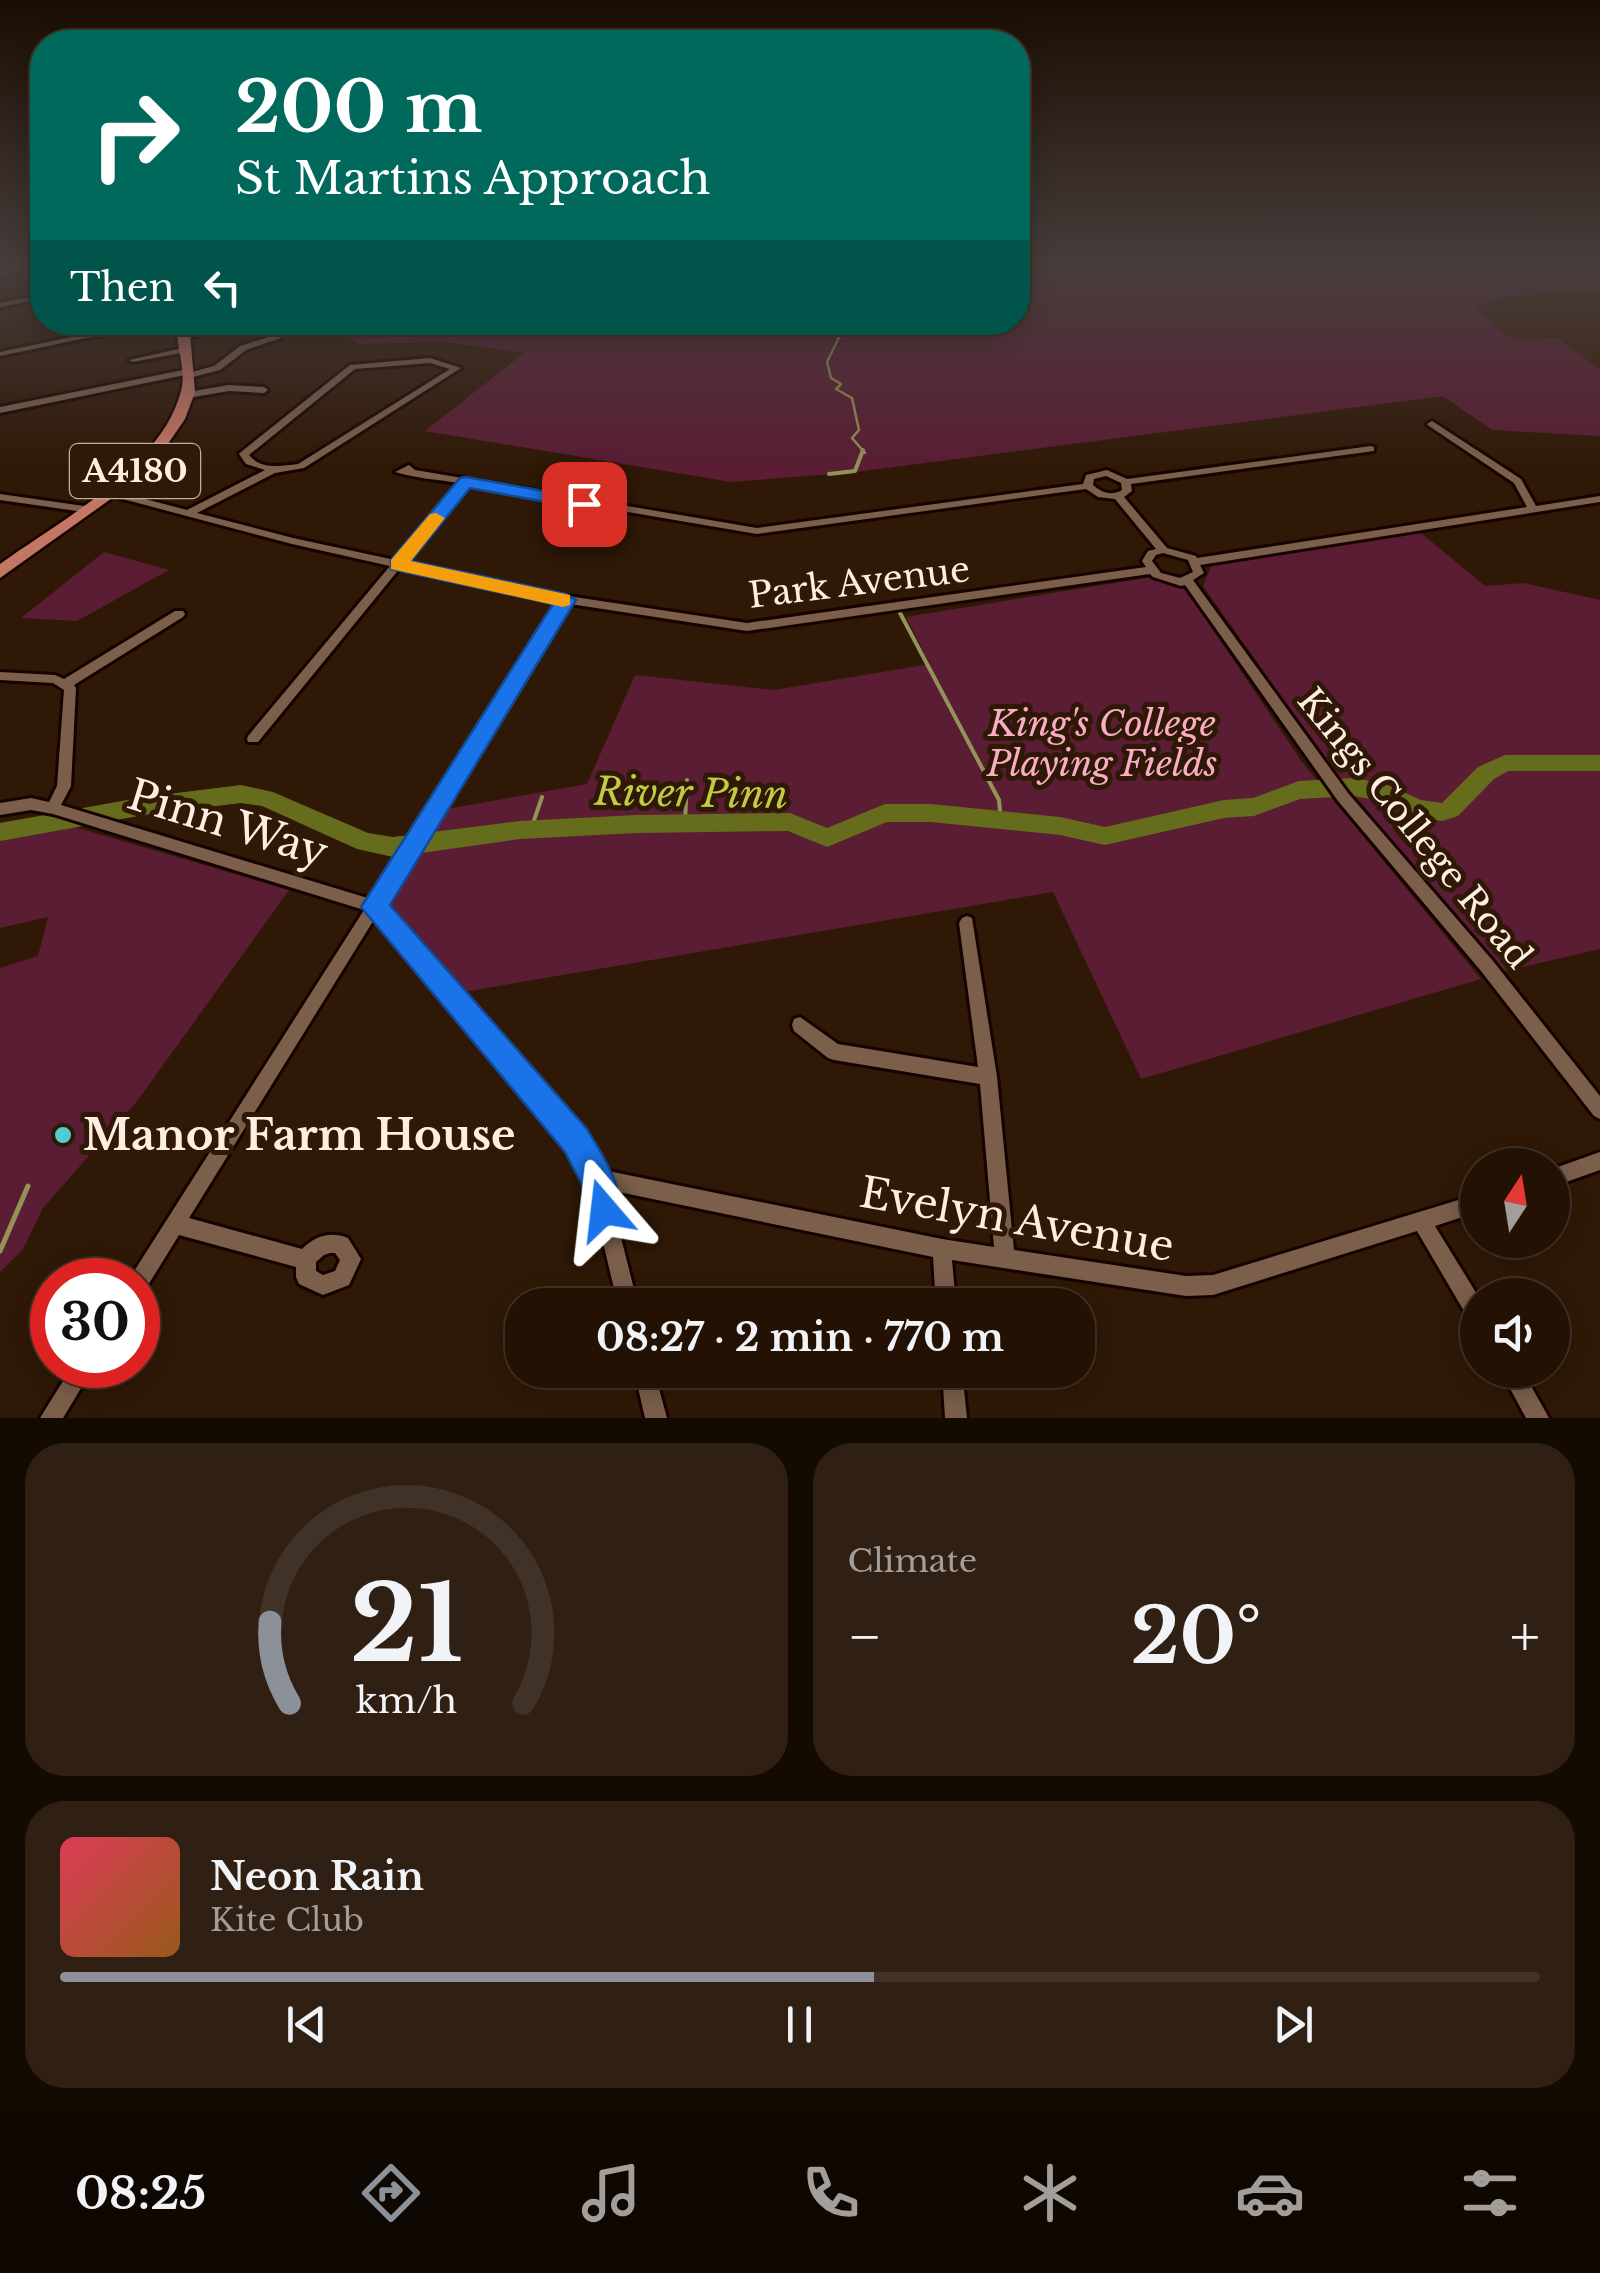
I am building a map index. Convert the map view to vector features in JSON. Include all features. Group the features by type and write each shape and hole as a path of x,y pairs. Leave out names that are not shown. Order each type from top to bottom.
{"main road":[{"name":"A4180","path":"0,572 107,492 161,445 188,394 182,335"}],"street":[{"path":"0,354 81,337 127,335"},
{"path":"133,360 178,335"},
{"path":"0,410 218,368 243,348 279,335"},
{"path":"189,514 273,470 301,466 457,368 430,360 352,367 244,454 249,462 273,470"},
{"path":"188,394 229,388 264,390"},
{"path":"1432,424 1518,482 1533,509"},
{"path":"1088,486 1089,478 1100,473 1126,482 1371,449"},
{"path":"412,472 757,531 1088,486 1104,496 1118,496 1127,491 1126,482"},
{"path":"254,739 466,482"},
{"name":"Park Avenue","path":"107,492 398,564 566,600 747,627 1151,570"},
{"path":"1118,496 1164,550"},
{"path":"0,497 84,509"},
{"path":"1196,562 1600,499"},
{"path":"1164,550 1186,554 1196,562 1198,573 1188,581 1164,579 1151,570 1148,557 1164,550"},
{"name":"Kings College Road","path":"1188,581 1343,797 1477,954 1600,1110"},
{"path":"154,1258 566,600"},
{"path":"0,676 67,684 179,614"},
{"path":"56,810 64,786 72,703 67,684"},
{"name":"Pinn Way","path":"0,809 31,804 56,810 375,907"},
{"path":"375,907 576,1140 597,1178 624,1288"},
{"path":"967,923 988,1077 1005,1258"},
{"path":"800,1025 834,1052 988,1077"},
{"path":"1570,1172 1600,1162"},
{"name":"Evelyn Avenue","path":"597,1178 942,1248 1155,1284 1212,1285 1460,1209"},
{"path":"1422,1222 1460,1286"},
{"path":"175,1224 306,1260"},
{"path":"942,1248 945,1288"},
{"path":"51,1418 70,1388"},
{"path":"648,1388 656,1418"},
{"path":"954,1388 956,1418"},
{"path":"1520,1388 1538,1418"}],"shaded area":[{"path":"1507,335 1600,335 1600,370 1558,338 1511,339"}],"green space":[{"path":"344,335 1558,338 1600,370 1600,436 1492,430 1443,396 848,473 731,482 425,431 524,353 444,342 360,344"},
{"name":"King's College Playing Fields","path":"1421,533 1485,586 1524,583 1600,600 1600,949 1501,972 1350,793 1203,586 1212,565"},
{"path":"104,552 169,570 77,621 21,618"},
{"name":"King's College Playing Fields","path":"1152,577 1186,589 1302,762 1481,979 1141,1079 1053,892 463,992 387,908 447,809 587,784 635,675 774,690 930,664 906,617"},
{"path":"40,823 61,823 289,890 138,1100 43,1208 23,1249 0,1272 0,968 38,956 48,917 0,928 0,832"}],"waterway":[{"path":"840,335 827,362 831,378 841,384 836,389 852,398 859,430 852,438 863,450"},
{"path":"829,474 855,471 863,450"},
{"path":"899,611 999,800 1001,822"},
{"name":"River Pinn","path":"0,832 144,806 241,794 265,798 365,842 393,847 520,830 636,824 790,822 827,838 885,813 931,813 1060,826 1105,836 1224,809 1254,807 1299,790 1354,787 1442,812 1450,810 1486,773 1505,763 1600,763"},
{"path":"685,823 687,780"},
{"path":"531,829 542,797"},
{"path":"0,1251 28,1186"}],"slow traffic":[{"path":"436,518 398,564 563,600"}],"place":[{"name":"Manor Farm House","path":"63,1135"}],"route":[{"path":"584,504 466,482 398,564 566,600 375,907 576,1140 597,1178 604,1210"}]}
